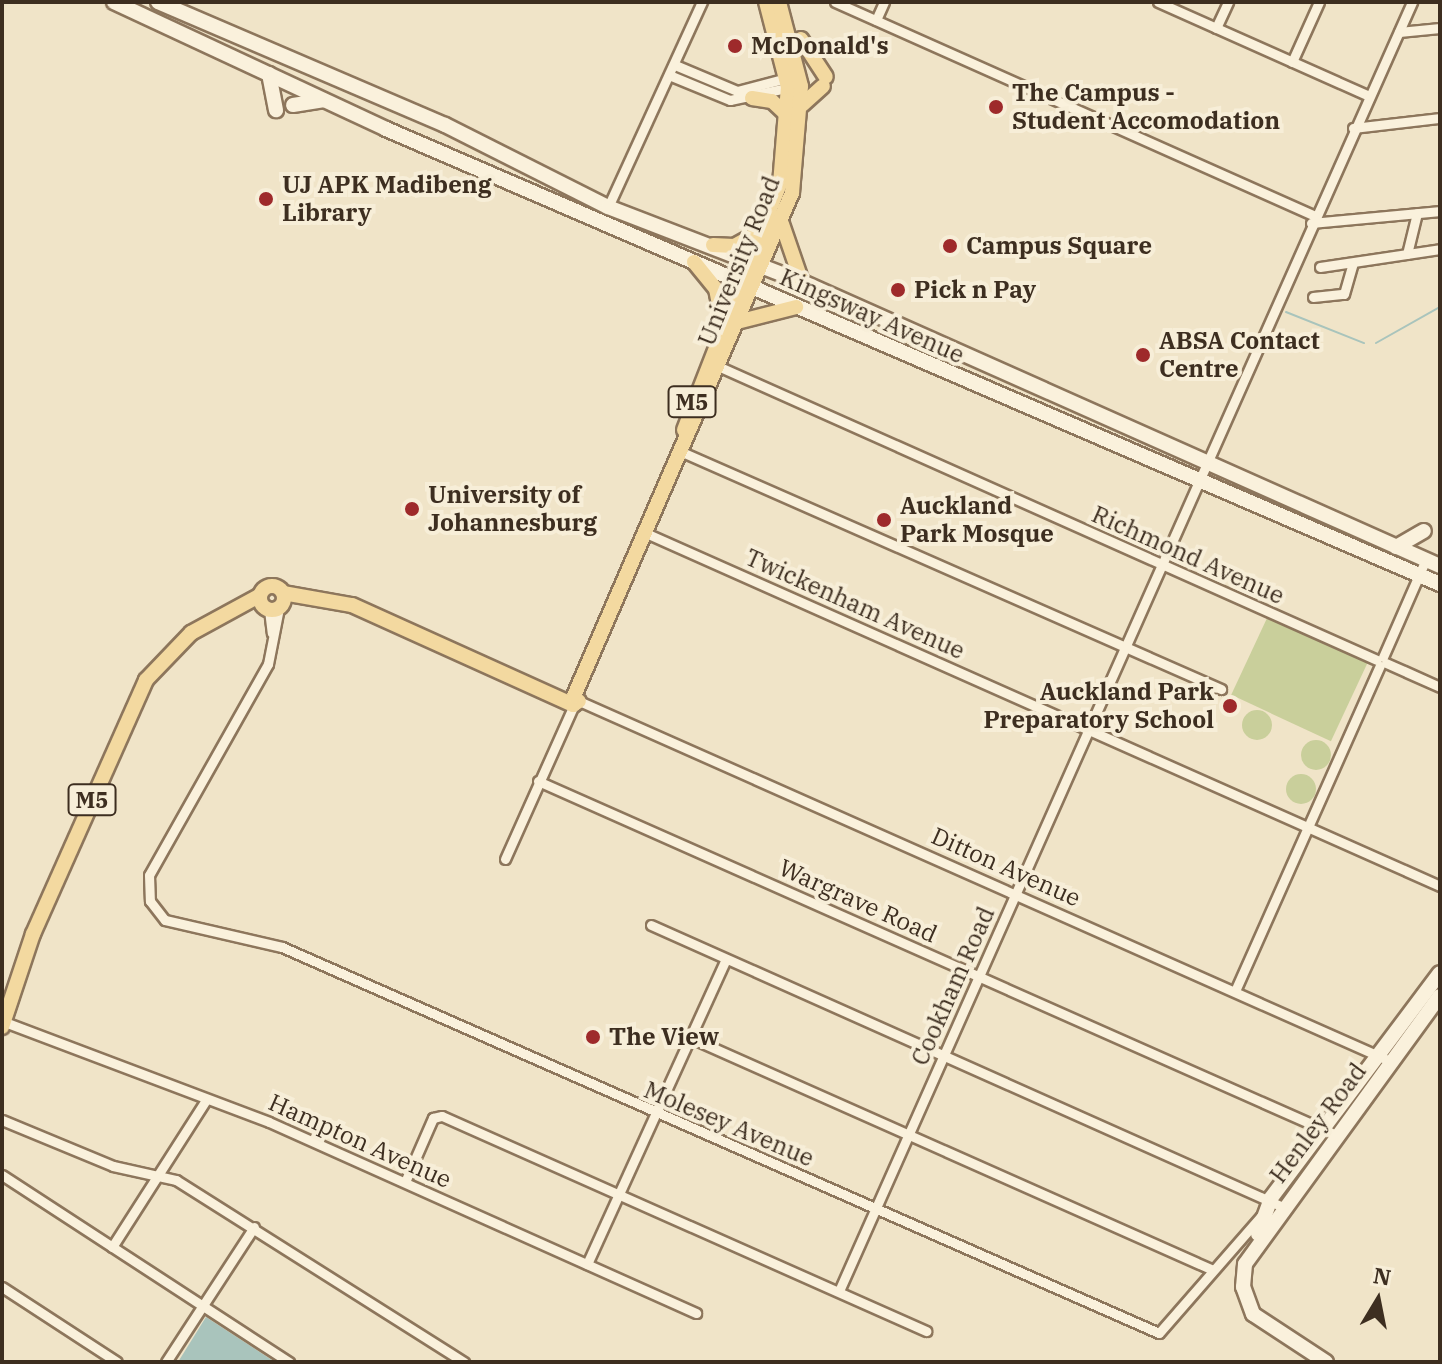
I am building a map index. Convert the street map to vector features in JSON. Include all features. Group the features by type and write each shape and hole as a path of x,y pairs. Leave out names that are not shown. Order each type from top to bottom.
{"main road":[{"name":"Kingsway Avenue","path":"114,2 323,100 1440,584"},
{"name":"Kingsway Avenue","path":"158,2 186,9 445,125 608,207 713,245 802,282 1440,566"},
{"name":"University Road","path":"670,480 723,326 782,224 797,169 802,105 766,2"},
{"path":"781,8 824,81 802,105"},
{"name":"University Road","path":"758,264 783,167 794,82 781,8"},
{"path":"269,74 276,110"},
{"path":"752,98 772,101 789,117"},
{"path":"293,105 323,100"},
{"path":"782,224 802,282"},
{"path":"713,245 734,246 767,228"},
{"path":"694,262 716,289 723,326"},
{"name":"University Road","path":"574,701 741,321 749,285"},
{"path":"741,321 796,307"},
{"path":"1396,547 1424,531"},
{"name":"Ditton Avenue","path":"273,603 316,597 363,609 574,701"},
{"name":"M5","path":"3,1023 33,934 146,680 184,638 232,610 273,603"},
{"name":"Henley Road","path":"1274,1205 1336,1135 1440,973"},
{"name":"Henley Road","path":"1326,1362 1266,1326 1249,1307 1242,1279 1274,1205 1322,1129 1440,996"}],"street":[{"path":"608,207 702,2"},
{"path":"835,2 1313,219 1440,211"},
{"path":"876,20 884,2"},
{"path":"1158,2 1367,95"},
{"path":"1216,28 1228,2"},
{"path":"1292,62 1319,2"},
{"name":"Cookham Road","path":"839,1291 1367,95 1412,2"},
{"path":"1399,32 1440,28"},
{"path":"675,65 737,91 794,82"},
{"path":"669,75 723,98 752,98 794,82"},
{"path":"1353,128 1440,118"},
{"path":"1407,254 1417,213"},
{"path":"1320,267 1440,249"},
{"path":"1313,297 1344,294 1353,263"},
{"name":"Richmond Avenue","path":"720,367 1440,687"},
{"path":"682,452 1221,689"},
{"name":"Twickenham Avenue","path":"648,534 1440,886"},
{"path":"1235,991 1426,559"},
{"name":"Molesey Avenue","path":"273,603 274,640 268,664 160,852 148,887 158,913 175,926 282,947 654,1115 1162,1333"},
{"name":"Ditton Avenue","path":"574,701 1386,1060"},
{"name":"University Road","path":"505,859 574,701"},
{"name":"Wargrave Road","path":"538,781 1336,1135"},
{"path":"651,925 725,961 944,1055 1274,1205"},
{"path":"587,1264 725,961"},
{"name":"Hampton Avenue","path":"3,1023 206,1100 405,1182 696,1313"},
{"path":"691,1038 1213,1270"},
{"path":"112,1247 163,1173 206,1100"},
{"path":"405,1182 439,1115 926,1331"},
{"path":"2,1120 113,1166 163,1173 254,1227 464,1362"},
{"path":"2,1175 289,1362"},
{"name":"Henley Road","path":"1162,1333 1213,1270 1274,1205"},
{"path":"166,1362 254,1227"},
{"path":"2,1287 117,1362"}],"green space":[{"path":"1268,616 1368,662 1331,741 1231,695"},
{"path":"1257,710 1268,714 1272,725 1268,736 1257,740 1246,736 1242,725 1246,714"},
{"path":"1316,740 1327,744 1331,755 1327,766 1316,770 1305,766 1301,755 1305,744"},
{"path":"1301,774 1307,775 1315,783 1315,795 1307,803 1301,804 1295,803 1287,795 1286,789 1287,783 1295,775"}],"water":[{"path":"206,1317 275,1362 178,1362"}],"waterway":[{"path":"1376,343 1440,307"},
{"path":"1286,312 1364,343"}],"place":[{"name":"McDonald's","path":"735,46"},
{"name":"The Campus - Student Accomodation","path":"996,107"},
{"name":"UJ APK Madibeng Library","path":"266,199"},
{"name":"Campus Square","path":"950,246"},
{"name":"Pick n Pay","path":"898,290"},
{"name":"ABSA Contact Centre","path":"1143,355"},
{"name":"University of Johannesburg","path":"412,509"},
{"name":"Auckland Park Mosque","path":"884,520"},
{"name":"Auckland Park Preparatory School","path":"1230,706"},
{"name":"The View","path":"593,1037"}]}
